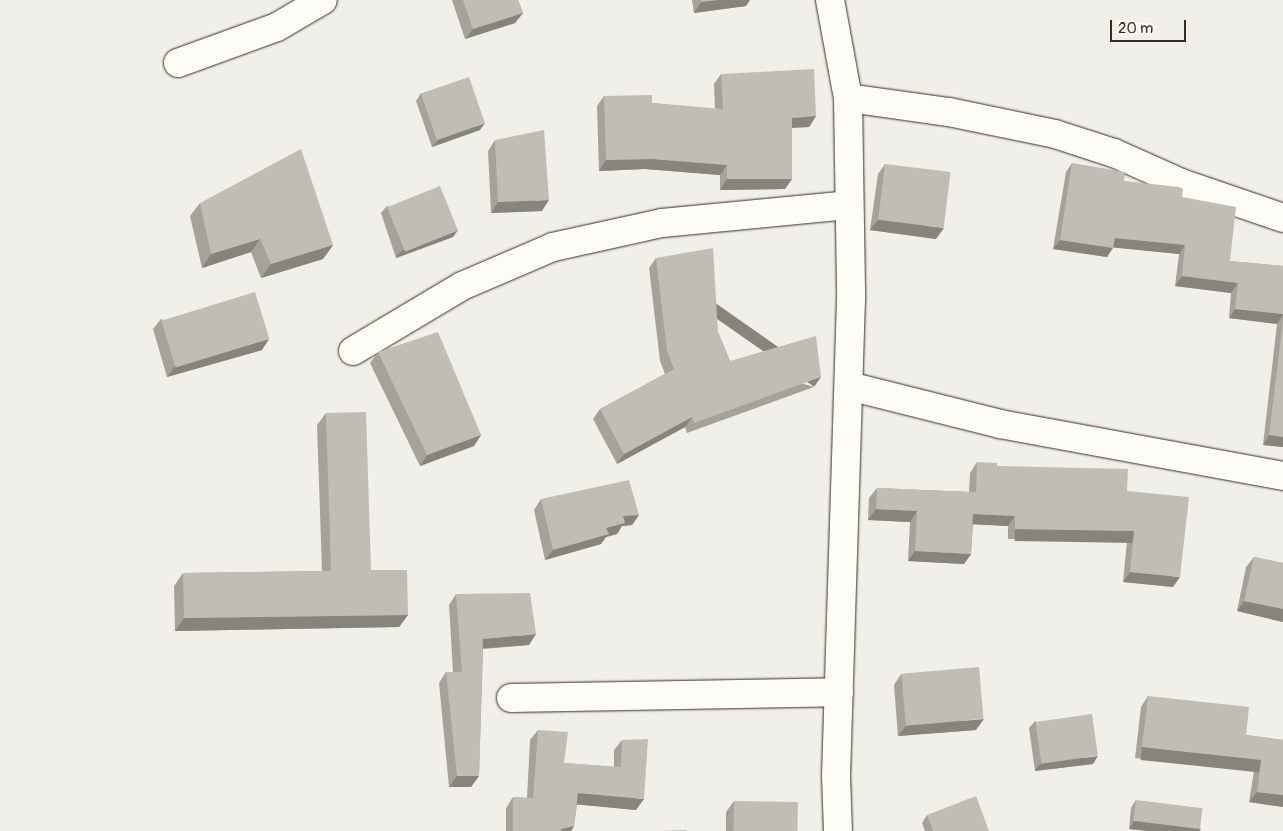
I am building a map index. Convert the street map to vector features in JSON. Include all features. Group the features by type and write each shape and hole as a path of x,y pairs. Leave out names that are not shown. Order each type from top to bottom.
{"street":[{"path":"178,63 277,28 323,0"},
{"path":"830,0 848,98 849,386 839,692 838,831"},
{"path":"848,98 950,112 1055,134 1114,153 1181,183 1283,218"},
{"path":"353,351 462,286 553,247 662,223 848,205"},
{"path":"849,386 1000,424 1283,476"},
{"path":"511,698 839,692"}],"building":[{"path":"463,0 518,0 523,13 473,29"},
{"path":"701,0 718,0 701,2"},
{"path":"814,69 816,116 792,118 792,179 727,179 727,165 652,159 606,160 604,96 652,95 652,103 723,109 721,74"},
{"path":"469,77 485,123 437,140 421,94"},
{"path":"544,130 549,200 498,202 495,140"},
{"path":"301,149 333,245 271,264 260,239 211,254 200,203"},
{"path":"1072,163 1125,172 1124,181 1179,187 1183,189 1182,197 1236,207 1230,261 1283,266 1283,314 1235,309 1238,283 1182,276 1185,245 1115,238 1113,248 1060,240"},
{"path":"885,164 951,172 944,228 878,220"},
{"path":"440,186 458,231 405,252 387,207"},
{"path":"713,248 718,332 730,361 816,336 821,377 694,423 692,417 624,454 600,409 674,369 667,351 656,258"},
{"path":"255,292 269,339 176,368 161,321"},
{"path":"1283,321 1283,437 1269,435"},
{"path":"438,332 481,435 427,455 378,352"},
{"path":"366,412 371,570 407,570 408,615 184,618 183,573 331,571 326,413"},
{"path":"977,462 997,463 997,466 1128,469 1127,491 1189,497 1180,577 1130,572 1134,531 1015,529 1015,516 973,514 971,554 915,551 917,511 876,509 877,488 976,492"},
{"path":"629,480 639,515 623,516 625,523 606,528 609,534 553,550 541,499"},
{"path":"1254,557 1283,563 1283,609 1244,601"},
{"path":"530,593 536,634 483,639 479,776 457,776 446,672 462,672 456,594"},
{"path":"979,667 984,719 906,726 901,674"},
{"path":"1148,696 1249,707 1246,735 1283,740 1283,795 1257,792 1261,760 1142,747"},
{"path":"1092,714 1098,756 1041,764 1036,722"},
{"path":"538,730 568,732 564,763 621,767 622,740 648,739 644,799 578,793 574,826 561,829 561,831 513,831 513,797 533,798"},
{"path":"976,796 989,831 933,831 927,815"},
{"path":"1136,800 1203,808 1200,829 1133,821"},
{"path":"734,801 798,802 797,831 733,831"}]}
